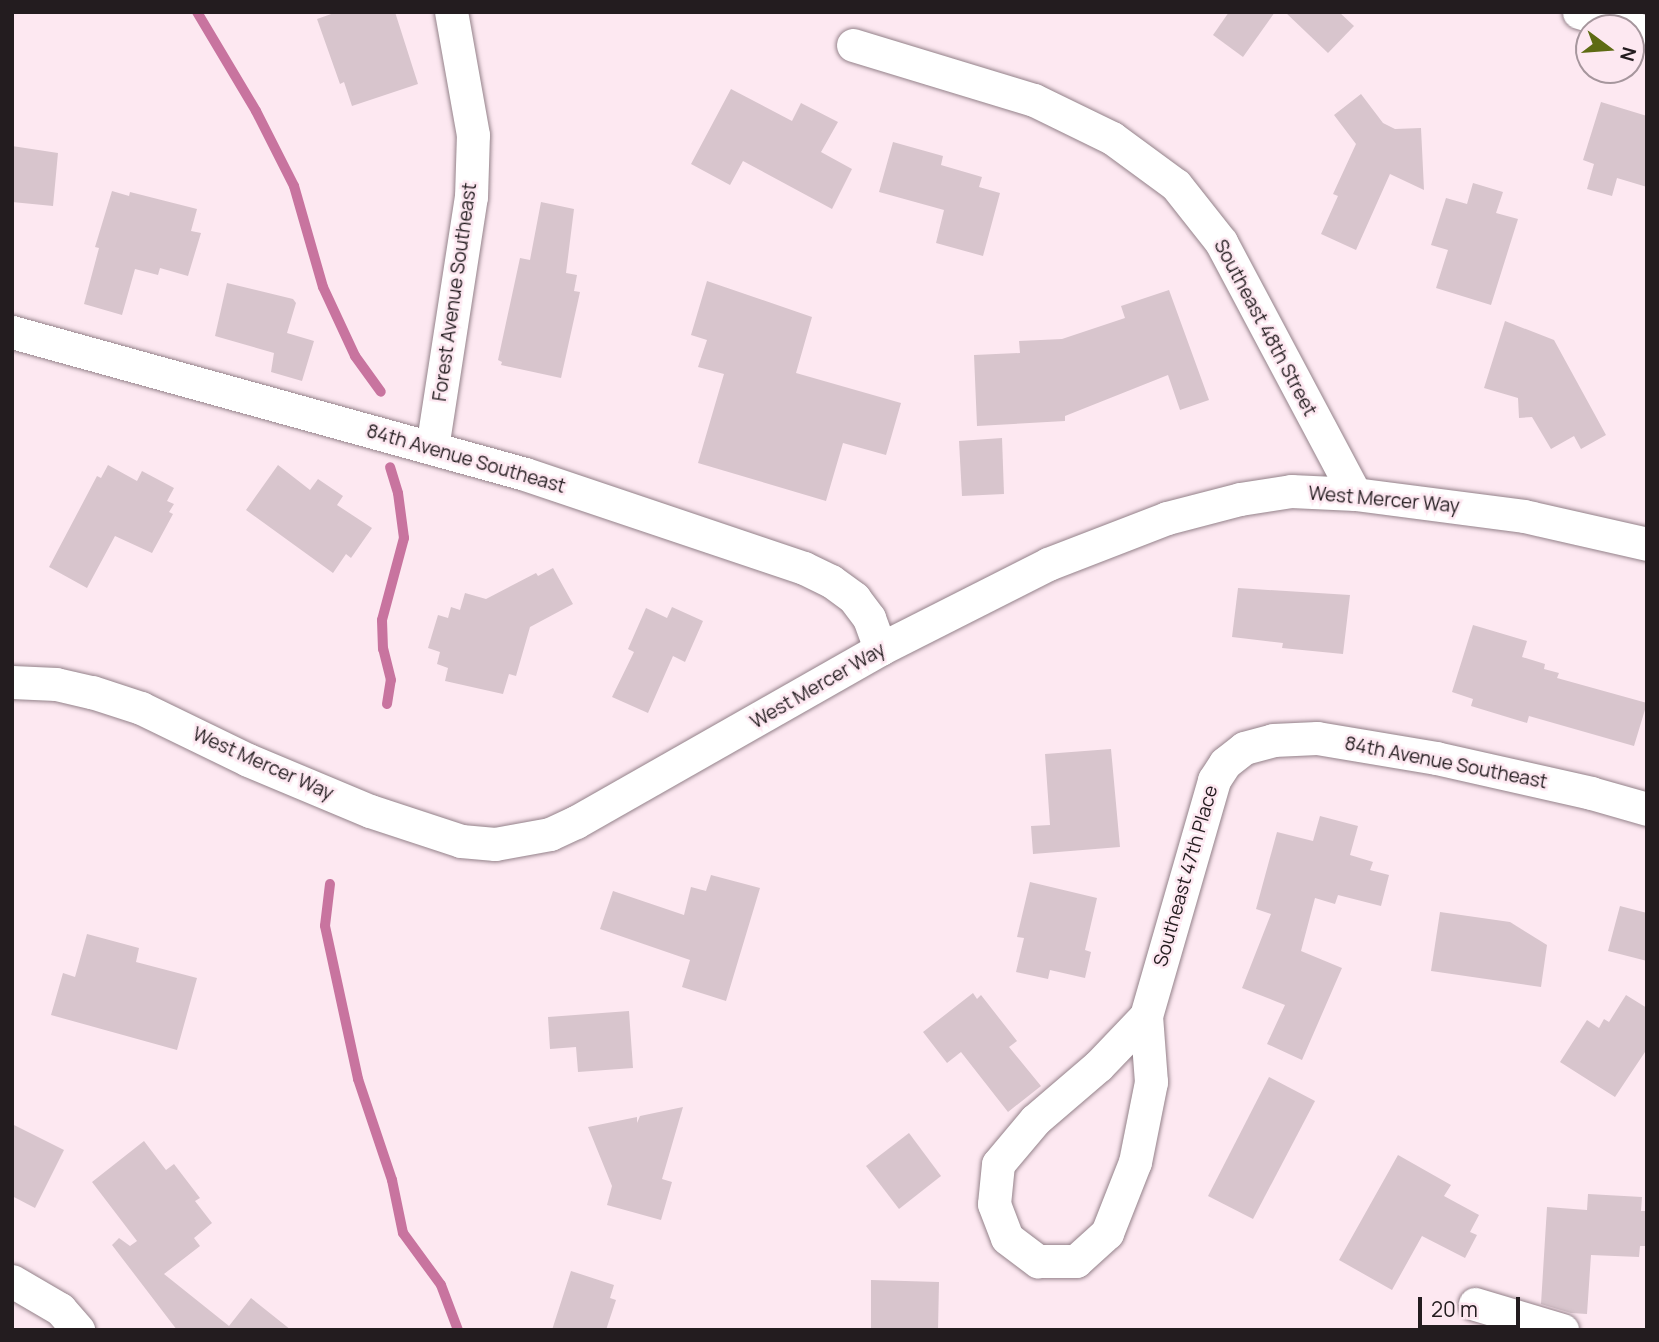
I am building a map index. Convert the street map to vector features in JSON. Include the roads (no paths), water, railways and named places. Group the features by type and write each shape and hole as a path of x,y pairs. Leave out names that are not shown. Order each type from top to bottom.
{"street":[{"name":"Forest Avenue Southeast","path":"432,448 471,197 473,135 451,12"},
{"path":"1579,12 1647,32"},
{"name":"Southeast 48th Street","path":"853,45 1034,100 1112,138 1176,185 1222,242 1355,494"},
{"name":"84th Avenue Southeast","path":"12,332 525,474 804,568 831,580 854,598 869,618 880,649"},
{"name":"West Mercer Way","path":"12,682 56,684 141,708 248,760 370,811 461,841 495,844 550,834 576,822 880,649 1048,564 1167,518 1240,499 1291,491 1355,494 1524,516 1647,544"},
{"name":"84th Avenue Southeast","path":"1244,748 1273,740 1317,738 1436,758 1591,793 1647,809"},
{"name":"Southeast 47th Place","path":"1146,1016 1098,1066 1035,1120 998,1164 994,1204 1007,1238 1038,1261 1076,1261 1107,1233 1135,1162 1151,1082 1146,1016 1214,779 1225,762 1244,748"},
{"path":"12,1281 60,1309 78,1330"},
{"path":"1475,1304 1562,1330"}],"waterway":[{"path":"197,12 256,111 294,186 323,287 355,356 381,392"},
{"path":"387,704 391,680 383,649 382,620 404,538 398,493 390,467"},
{"path":"330,884 325,926 358,1079 392,1180 403,1233 441,1285 458,1330"}]}
